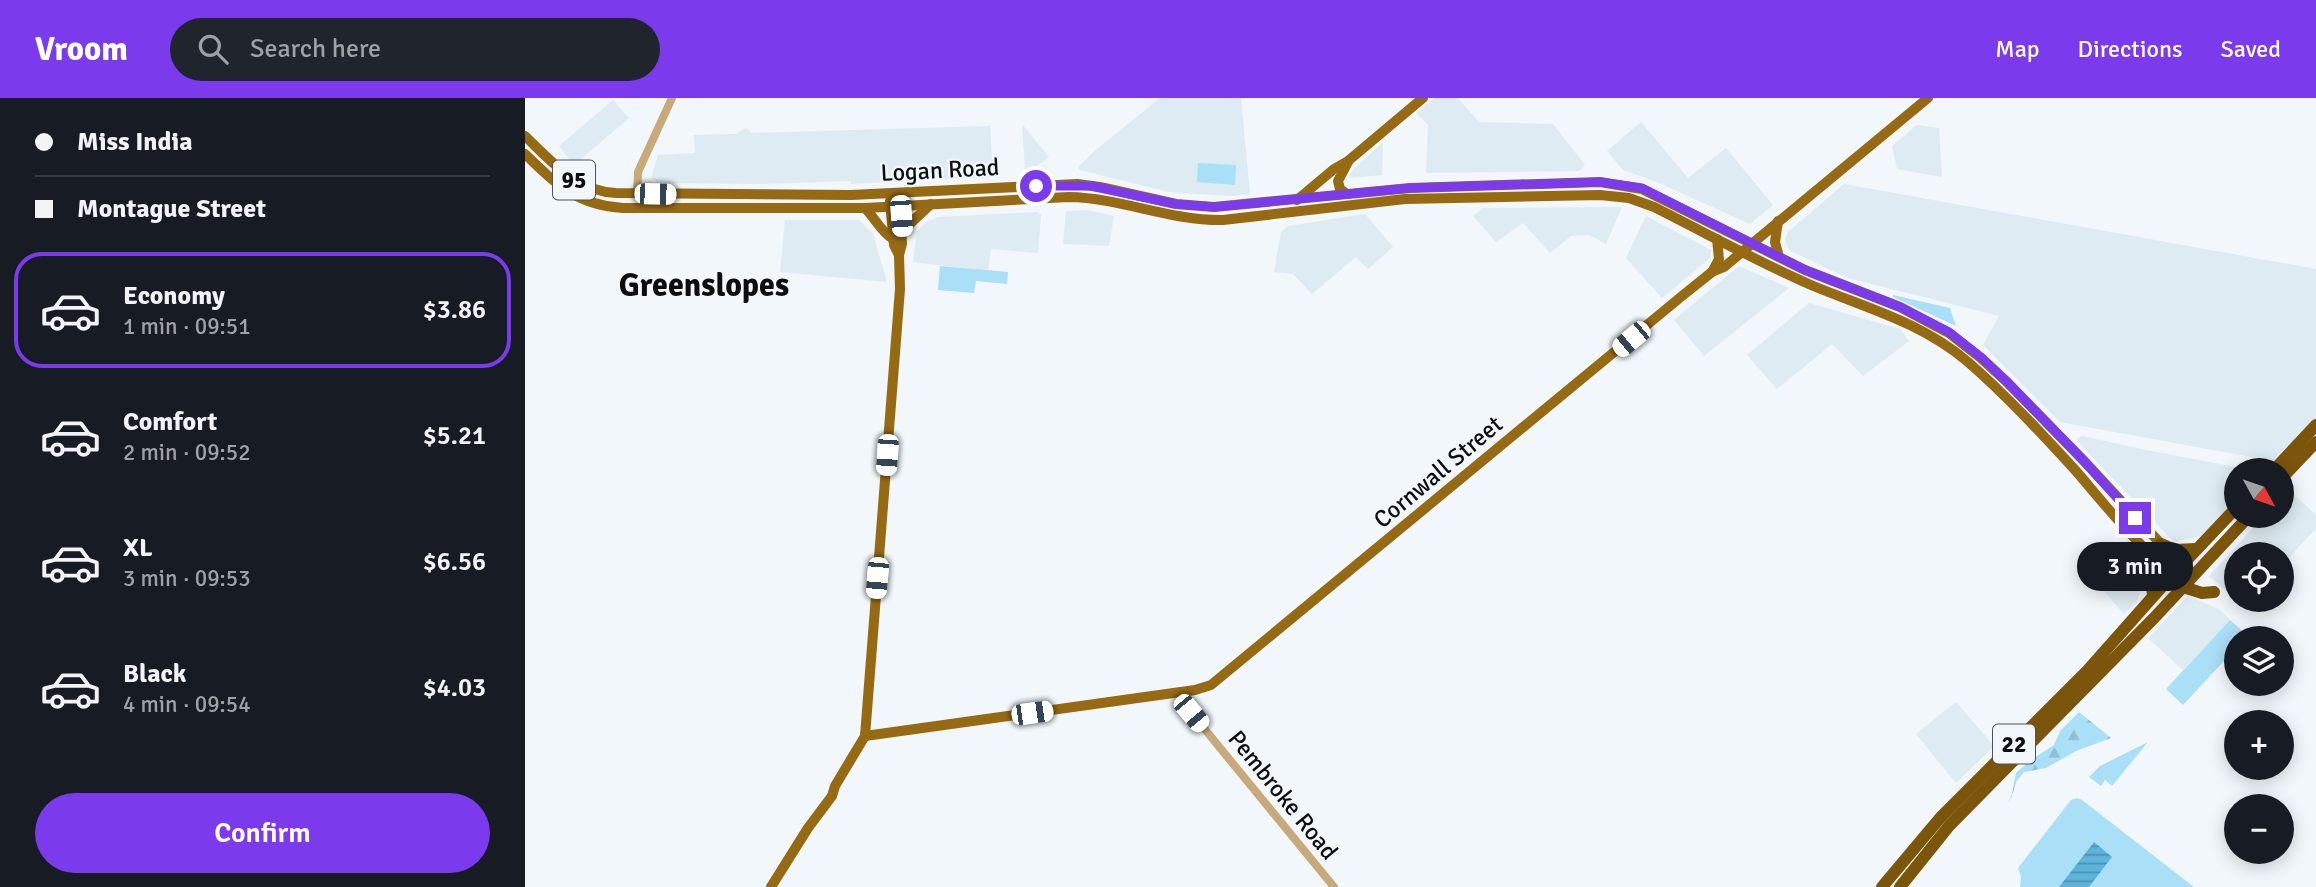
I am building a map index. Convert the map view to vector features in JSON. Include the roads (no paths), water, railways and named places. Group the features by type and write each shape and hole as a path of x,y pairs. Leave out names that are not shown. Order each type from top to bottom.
{"highway":[{"path":"2285,458 2316,425"},
{"path":"2294,465 2316,442"},
{"name":"22","path":"1882,887 1940,818 2088,670 2224,520"},
{"name":"22","path":"1901,887 1949,826 2238,528"},
{"path":"2161,544 2179,550 2196,549"},
{"path":"2153,596 2152,586 2159,562"},
{"path":"2187,582 2201,593 2214,592"}],"main road":[{"path":"1296,200 1348,161 1423,98"},
{"path":"1753,243 1928,98"},
{"name":"Logan Road","path":"525,136 562,172 579,183 604,192 779,196 895,194 1077,184 1201,207 1233,207 1423,187 1577,182 1623,184 1652,192 1819,277 1925,318 1966,346 2064,440 2161,544"},
{"name":"Logan Road","path":"525,154 558,186 578,198 612,207 865,208 1080,197 1213,220 1388,200 1600,195 1621,197 1646,204 1810,284 1909,323 1959,355 1990,382 2159,562"},
{"path":"1347,194 1340,189 1338,181 1348,161"},
{"path":"637,193 644,208"},
{"path":"895,194 893,239 899,255"},
{"path":"902,231 932,204"},
{"path":"771,887 808,828 812,816 827,792 835,786 865,736 899,303 902,231 895,207"},
{"path":"865,208 880,224 885,234 893,239"},
{"path":"1778,221 1775,242 1779,257"},
{"path":"1712,272 1719,259 1717,239"},
{"name":"Cornwall Street","path":"865,736 1207,687 1712,272 1724,267 1753,243"},
{"name":"95","path":"2161,544 2164,554 2187,582"},
{"name":"95","path":"2159,562 2177,570"}],"street":[{"path":"637,193 638,172 672,98"},
{"name":"Pembroke Road","path":"1185,691 1189,710 1334,887"}],"district":[{"name":"Greenslopes","path":"704,285"}]}
